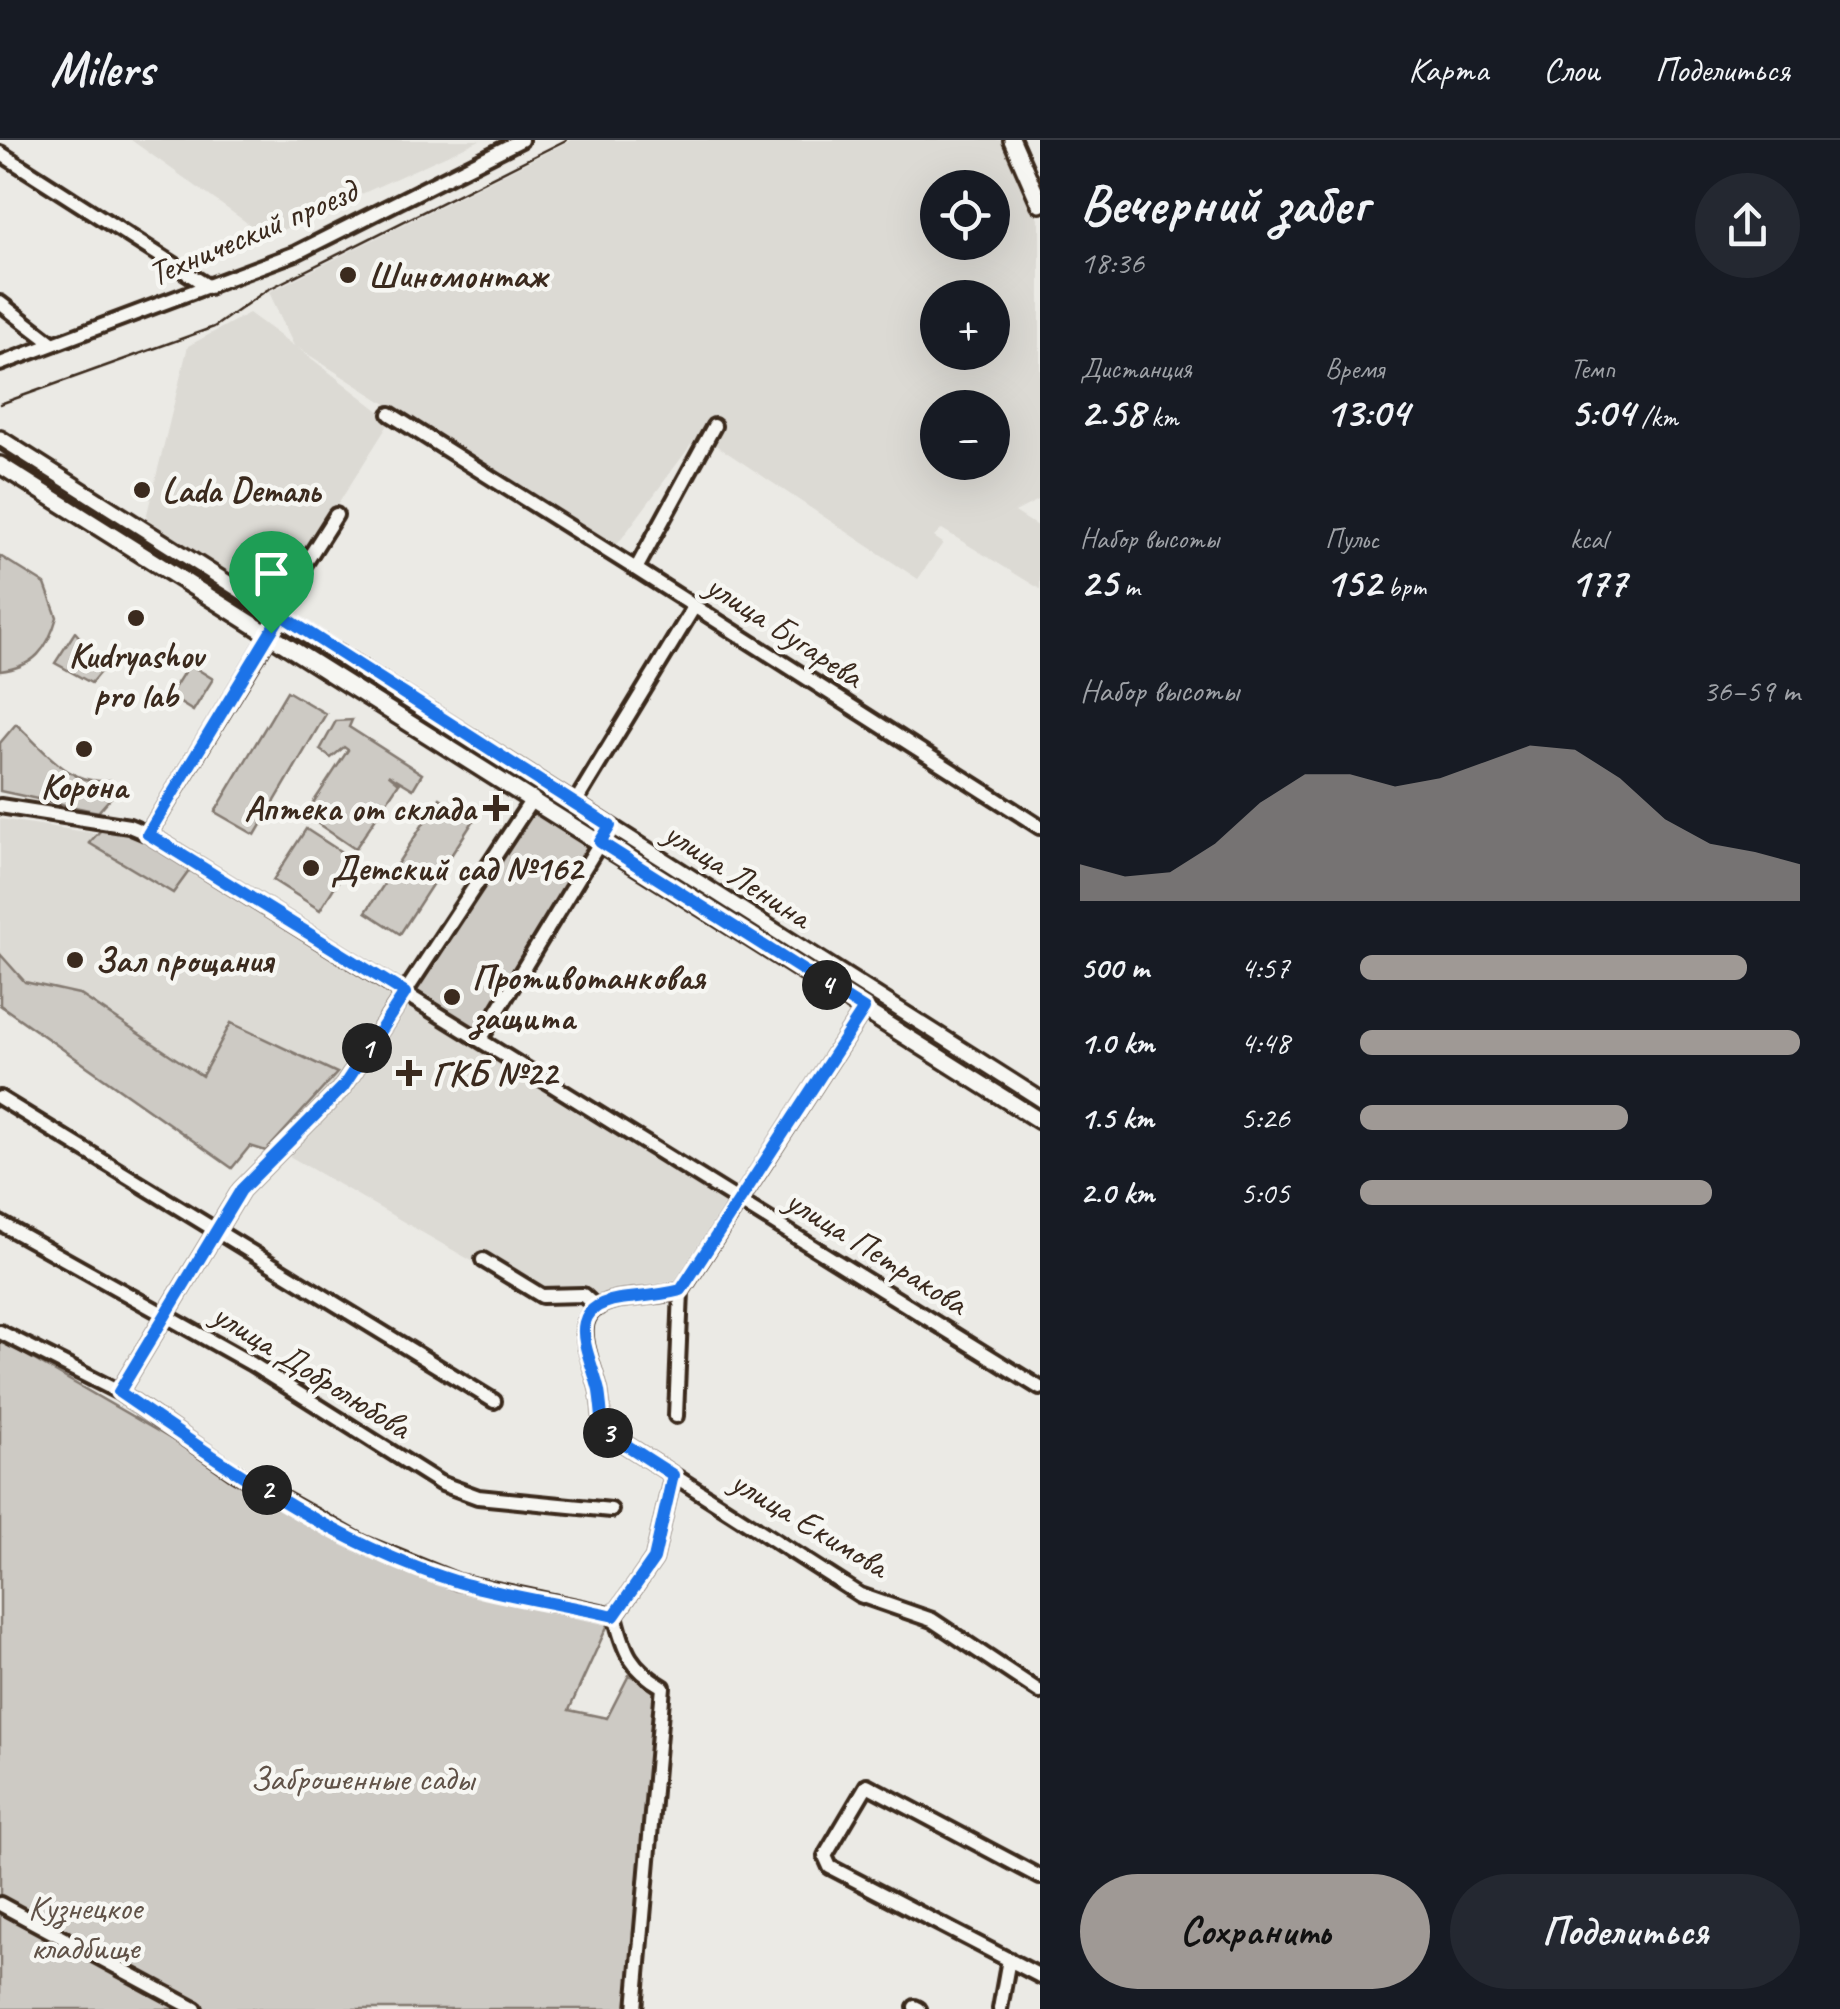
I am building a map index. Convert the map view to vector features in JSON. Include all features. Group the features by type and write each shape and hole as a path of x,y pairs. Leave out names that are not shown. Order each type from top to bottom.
{"main road":[{"path":"1012,140 1038,196"},
{"name":"улица Ленина","path":"0,440 1040,1100"},
{"name":"улица Ленина","path":"0,465 1040,1121"}],"street":[{"name":"Технический проезд","path":"0,364 296,253 522,140"},
{"path":"0,154 208,287"},
{"path":"0,304 52,343"},
{"name":"улица Бугарева","path":"390,414 1040,827"},
{"path":"636,569 714,426"},
{"path":"148,834 271,633 281,615 282,600 336,515"},
{"path":"575,804 694,607"},
{"path":"119,1392 169,1316 241,1190 343,1087 533,798"},
{"name":"улица Петракова","path":"0,806 128,826 148,834 1040,1388"},
{"path":"480,1040 610,826"},
{"path":"676,1416 681,1290 864,1009"},
{"path":"0,1098 494,1401"},
{"name":"улица Добролюбова","path":"0,1223 169,1316 440,1484 478,1497 611,1510"},
{"path":"483,1260 542,1296 582,1295 597,1308 627,1298 646,1299 681,1290"},
{"name":"улица Екимова","path":"597,1308 584,1322 583,1349 598,1390 603,1430 860,1595 932,1620 1040,1692"},
{"path":"0,1332 119,1392 236,1472 362,1543 458,1582 614,1616"},
{"path":"635,2009 663,1688 640,1674 625,1658 614,1616 654,1559 673,1475"},
{"path":"1040,1877 872,1786 862,1788 825,1862 1040,1976"},
{"path":"0,1904 195,2009"},
{"path":"1000,2009 1009,1959"}],"shaded area":[{"path":"131,140 480,140 267,237"},
{"path":"571,140 1005,140 1040,224 1040,499 1015,512 1040,528 1040,589 942,529 934,537 943,543 918,579 699,434 614,549 298,348 391,420 276,603 146,518 188,346 249,313 294,346 269,292"},
{"path":"0,819 146,841 730,1201 679,1282 545,1303 0,990"}],"green space":[{"path":"0,556 45,584 57,617 44,647 31,661 0,671"},
{"path":"75,632 105,666 91,683 55,663"},
{"path":"189,664 213,679 193,711 169,696"},
{"path":"287,691 326,714 255,835 215,812"},
{"path":"352,720 349,727 422,774 413,789 388,774 399,783 355,849 305,815 348,750 344,747 331,758 320,750 336,721"},
{"path":"16,724 70,772 96,781 110,780 113,795 98,812 0,791 0,743"},
{"path":"440,798 474,820 400,934 366,912"},
{"path":"531,805 598,847 481,1034 410,989"},
{"path":"102,829 146,837 192,867 173,893 89,843"},
{"path":"306,829 352,859 320,910 273,880"},
{"path":"0,954 25,982 79,994 202,1076 231,1023 337,1073 266,1151 250,1146 232,1168 0,1005"},
{"name":"Заброшенные сады","path":"0,1340 348,1541 470,1587 610,1620 569,1710 607,1718 629,1675 658,1689 627,2009 0,2009"}],"tram line":[{"path":"0,404 214,327 267,290 566,140"},
{"path":"0,447 1040,1108"}],"place":[{"name":"Шиномонтаж","path":"348,275"},
{"name":"Lada Dеталь","path":"142,490"},
{"name":"Kudryashov pro lab","path":"136,618"},
{"name":"Корона","path":"84,749"},
{"name":"Аптека от склада","path":"496,808"},
{"name":"Детский сад №162","path":"311,868"},
{"name":"Зал прощания","path":"75,960"},
{"name":"Противотанковая защита","path":"452,997"},
{"name":"ГКБ №22","path":"409,1073"}],"route":[{"path":"281,615 610,826 600,842 864,1009 681,1290 646,1299 627,1298 597,1308 584,1322 583,1349 598,1390 603,1430 673,1475 654,1559 614,1616 458,1582 362,1543 236,1472 119,1392 166,1321 241,1190 343,1087 405,993 148,834 271,633 281,615"}],"park label":[{"name":"Кузнецкое кладбище","path":"85,1927"}]}
